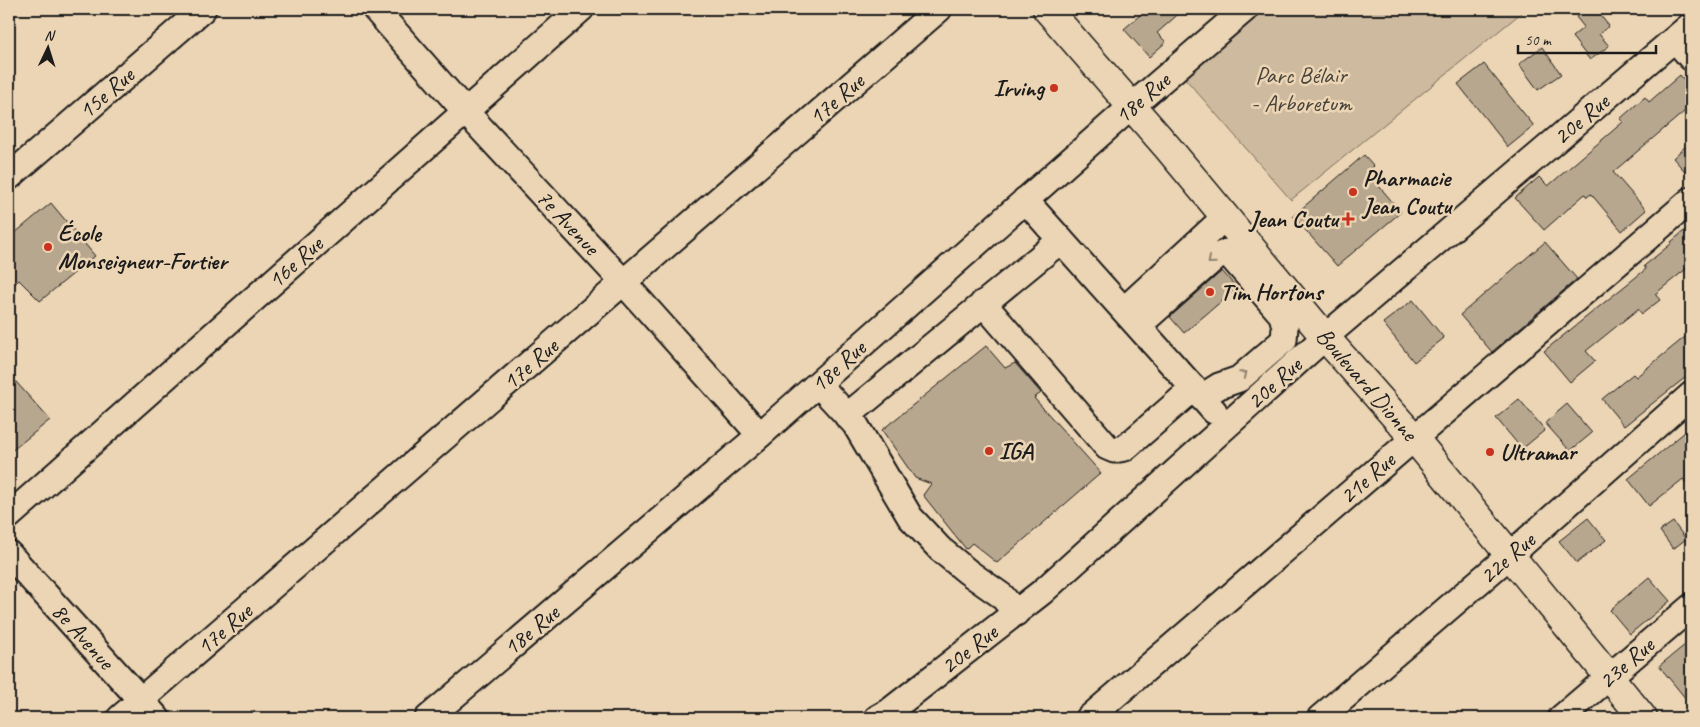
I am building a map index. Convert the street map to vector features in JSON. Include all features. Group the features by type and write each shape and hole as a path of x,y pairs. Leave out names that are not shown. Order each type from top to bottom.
{"main road":[{"name":"Boulevard Dionne","path":"1047,9 1132,106 1325,337 1414,438 1643,718"}],"street":[{"name":"15e Rue","path":"9,177 203,9"},
{"name":"7e Avenue","path":"375,9 465,111 624,283 760,435"},
{"name":"16e Rue","path":"9,516 581,9"},
{"name":"17e Rue","path":"120,718 149,709 624,283 940,9"},
{"name":"18e Rue","path":"428,718 760,435 1132,106 1245,9"},
{"path":"1683,32 1691,58"},
{"name":"20e Rue","path":"877,718 891,710 1042,592 1325,337 1683,32"},
{"path":"1026,200 1227,426"},
{"name":"21e Rue","path":"1089,718 1691,200"},
{"path":"1131,318 1225,217"},
{"path":"847,416 1061,240"},
{"path":"984,304 1107,447 1114,450 1125,448 1198,394 1211,391 1239,379 1284,340 1285,327 1282,315 1227,252 1217,256 1131,318"},
{"path":"818,384 864,438 910,517 940,549 1002,596 1016,612"},
{"name":"22e Rue","path":"1320,718 1509,556 1691,395"},
{"name":"8e Avenue","path":"9,554 149,709"},
{"name":"23e Rue","path":"1561,718 1691,607"}],"green space":[{"name":"Parc Bélair - Arboretum","path":"1258,9 1526,9 1291,200 1182,75"}],"building":[{"path":"1147,9 1184,9 1157,33 1166,42 1149,57 1124,29"},
{"path":"1586,9 1595,9 1609,26 1599,34 1609,46 1590,60 1572,37 1584,27 1576,17"},
{"path":"1542,47 1561,74 1538,90 1519,64"},
{"path":"1484,64 1534,126 1508,147 1458,84"},
{"path":"1680,75 1691,88 1691,106 1613,172 1646,210 1622,231 1591,194 1587,197 1585,194 1544,230 1515,198 1539,177 1548,186 1623,122 1620,119 1645,97 1649,102"},
{"path":"1691,141 1691,178 1673,158"},
{"name":"Pharmacie Jean Coutu","path":"1364,155 1374,166 1367,172 1401,212 1337,266 1293,216"},
{"name":"École Monseigneur-Fortier","path":"51,203 95,256 40,301 19,280 9,289 9,238"},
{"path":"1691,225 1691,265 1655,294 1660,300 1642,314 1638,309 1586,351 1595,361 1570,382 1544,351 1646,269 1644,266"},
{"path":"1545,242 1577,279 1492,352 1460,315"},
{"path":"1222,271 1237,288 1184,333 1170,317"},
{"path":"1413,300 1444,338 1414,362 1383,323"},
{"path":"1691,332 1691,373 1624,426 1602,399 1633,374 1636,377"},
{"name":"IGA","path":"986,346 1005,368 1015,363 1041,393 1034,398 1101,473 997,563 972,543 966,549 923,495 931,484 915,478 882,430"},
{"path":"9,374 50,420 9,453"},
{"path":"1519,399 1545,430 1522,449 1496,418"},
{"path":"1567,404 1592,433 1570,451 1545,423"},
{"path":"1691,427 1691,489 1683,479 1649,506 1628,479"},
{"path":"1588,518 1606,540 1577,563 1559,541"},
{"path":"1673,522 1686,539 1673,549 1660,531"},
{"path":"1649,577 1670,601 1630,634 1610,610"},
{"path":"1691,640 1691,705 1659,666"}],"place":[{"name":"Irving","path":"1054,88"},
{"name":"Pharmacie Jean Coutu","path":"1353,192"},
{"name":"Jean Coutu","path":"1348,219"},
{"name":"École Monseigneur-Fortier","path":"48,247"},
{"name":"Tim Hortons","path":"1210,292"},
{"name":"IGA","path":"989,451"},
{"name":"Ultramar","path":"1490,452"}]}
